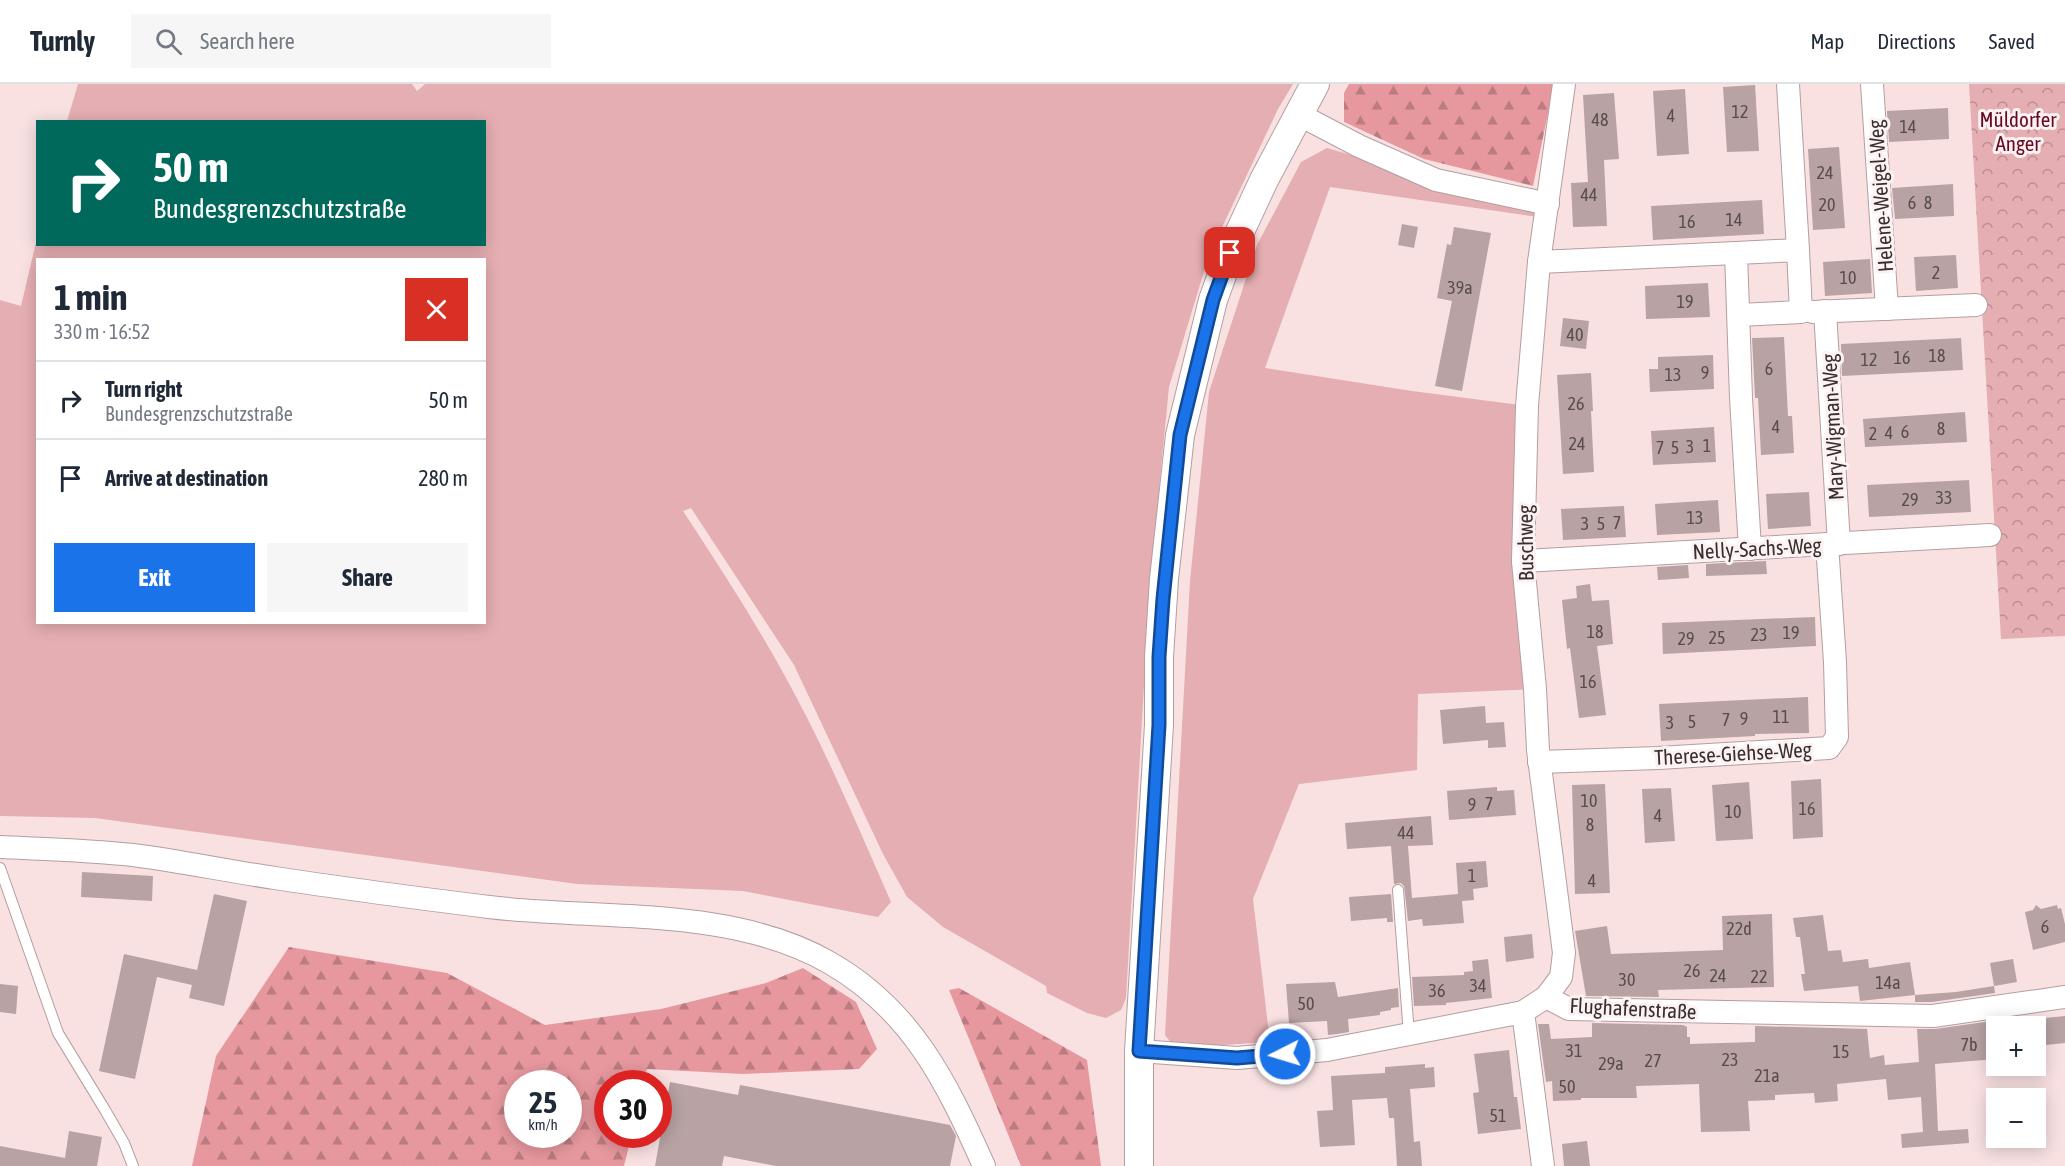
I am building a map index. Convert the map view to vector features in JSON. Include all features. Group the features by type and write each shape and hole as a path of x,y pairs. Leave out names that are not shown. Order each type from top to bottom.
{"street":[{"path":"1139,1166 1139,1051 1159,725 1159,657 1180,435 1213,300 1230,253 1264,180 1315,84"},
{"name":"Buschweg","path":"1546,997 1561,977 1564,953 1539,762 1523,561 1527,406 1539,262 1564,84"},
{"path":"1788,84 1801,312"},
{"name":"Helene-Weigel-Weg","path":"1872,84 1887,309"},
{"path":"1298,114 1359,146 1436,180 1548,204"},
{"path":"1539,262 1798,250"},
{"path":"1736,253 1741,398 1750,549"},
{"path":"1739,315 1976,305"},
{"name":"Mary-Wigman-Weg","path":"1825,311 1833,544"},
{"name":"Nelly-Sachs-Weg","path":"1523,561 1990,535"},
{"name":"Therese-Giehse-Weg","path":"1539,762 1729,754 1829,747 1837,737 1833,544"},
{"path":"0,847 133,855 278,879 435,900 503,908 622,915 734,928 770,938 827,961 871,991 894,1012 918,1041 939,1073 984,1166"},
{"name":"Flughafenstraße","path":"1139,1051 1237,1058 1328,1050 1523,1012 1546,997 1569,1009 1933,1016 2065,996"},
{"path":"1523,1012 1543,1166"}],"lane":[{"path":"0,868 58,1033 124,1143 133,1166"},
{"path":"1398,890 1408,1035"}],"green space":[{"path":"78,84 412,84 417,91 425,84 1293,84 1278,109 1209,255 1169,387 1150,581 1126,998 1121,1010 1106,1018 1087,1013 1047,993 1046,986 943,927 907,897 883,854 794,665 691,508 683,511 774,657 801,705 841,789 891,902 878,917 743,891 577,884 95,818 0,816 0,300 21,306 36,242 36,246 486,246 486,120 67,120"},
{"path":"1349,84 1554,84 1533,186 1424,159 1344,122 1344,93"},
{"name":"Müldorfer Anger","path":"1969,84 2065,84 2065,636 2001,639"},
{"path":"1327,148 1436,180 1548,204 1545,218 1330,187 1265,368 1527,406 1535,689 1418,694 1417,770 1299,784 1253,899 1270,1042 1175,1048 1165,1035 1190,581 1209,392 1257,245 1301,162"},
{"path":"289,947 447,973 545,1025 661,1009 766,983 803,968 856,1002 877,1049 859,1069 743,1074 647,1069 594,1070 594,1148 628,1148 624,1166 192,1166 216,1056"},
{"path":"959,988 1087,1060 1101,1166 1021,1166 949,990"}],"building":[{"path":"1755,85 1759,151 1727,152 1723,87"},
{"path":"1685,89 1689,154 1657,156 1653,91"},
{"path":"1614,93 1619,159 1604,160 1607,226 1573,227 1571,183 1588,182 1583,95"},
{"path":"1948,108 1949,139 1889,142 1887,111"},
{"path":"1839,147 1845,228 1813,230 1808,149"},
{"path":"1953,184 1954,216 1895,219 1892,188"},
{"path":"1762,200 1764,234 1653,240 1651,206"},
{"path":"1402,224 1418,227 1414,248 1398,245"},
{"path":"1454,227 1491,233 1462,391 1435,386 1452,301 1437,298 1447,244 1451,245"},
{"path":"1956,255 1958,288 1916,291 1914,257"},
{"path":"1870,259 1872,293 1825,296 1823,262"},
{"path":"1708,283 1710,317 1646,319 1645,286"},
{"path":"1563,318 1589,321 1586,349 1560,346"},
{"path":"1784,337 1788,416 1792,416 1794,453 1761,455 1752,338"},
{"path":"1961,338 1963,370 1842,376 1841,344"},
{"path":"1713,355 1714,389 1650,392 1649,369 1658,369 1658,357"},
{"path":"1591,373 1594,472 1563,474 1557,375"},
{"path":"1965,412 1967,442 1865,447 1863,419"},
{"path":"1714,427 1716,462 1653,465 1651,431"},
{"path":"1969,480 1971,512 1869,517 1867,485"},
{"path":"1809,492 1811,526 1768,529 1766,494"},
{"path":"1718,500 1720,532 1657,535 1655,504"},
{"path":"1624,506 1626,537 1563,540 1561,509"},
{"path":"1766,561 1767,574 1706,576 1706,564"},
{"path":"1688,565 1689,578 1658,580 1657,567"},
{"path":"1590,584 1592,601 1609,600 1613,644 1597,646 1606,715 1579,718 1570,648 1567,649 1562,600 1577,598 1576,586"},
{"path":"1815,617 1816,646 1663,654 1662,623"},
{"path":"1808,697 1809,733 1755,734 1755,736 1661,741 1659,704"},
{"path":"1485,706 1486,723 1504,722 1506,747 1488,748 1488,740 1443,744 1440,710"},
{"path":"1821,779 1823,837 1793,839 1791,781"},
{"path":"1749,782 1753,839 1716,841 1712,785"},
{"path":"1605,784 1610,893 1575,894 1572,785"},
{"path":"1497,787 1497,791 1514,790 1516,815 1449,820 1447,791"},
{"path":"1671,788 1675,841 1645,843 1642,789"},
{"path":"1431,816 1433,845 1408,846 1412,898 1458,894 1456,863 1486,861 1488,887 1473,889 1474,900 1462,901 1464,923 1423,926 1422,919 1408,921 1404,886 1401,883 1394,884 1391,846 1347,849 1345,823"},
{"path":"82,872 153,876 152,901 81,897"},
{"path":"214,894 247,901 224,1006 189,998 192,985 157,977 135,1079 99,1071 124,954 197,970"},
{"path":"1391,894 1393,922 1387,922 1387,918 1351,921 1349,897"},
{"path":"2036,905 2041,909 2057,905 2058,909 2061,908 2065,924 2065,942 2033,950 2025,912 2033,910"},
{"path":"1772,914 1774,987 1658,990 1659,997 1586,996 1575,931 1607,926 1611,954 1723,950 1722,916"},
{"path":"1823,915 1828,951 1841,950 1843,962 1868,959 1869,968 1910,962 1915,995 1860,1001 1858,986 1804,991 1801,974 1805,974 1800,937 1796,937 1793,918"},
{"path":"1532,934 1534,958 1506,962 1504,937"},
{"path":"1488,959 1492,998 1446,1003 1446,1005 1414,1006 1412,977 1464,975 1464,972 1473,971 1472,961"},
{"path":"2013,959 2017,982 1994,986 1990,963"},
{"path":"1335,982 1338,997 1398,988 1399,1007 1380,1012 1380,1015 1348,1019 1349,1032 1337,1034 1328,1035 1327,1021 1289,1023 1286,984"},
{"path":"0,984 18,986 16,1014 0,1012"},
{"path":"1994,986 1995,993 1932,1002 1915,1002 1915,995"},
{"path":"2065,1016 2065,1043 2046,1045 2046,1018"},
{"path":"1986,1022 1986,1060 1935,1064 1938,1131 1968,1129 1969,1143 1902,1148 1901,1134 1923,1132 1921,1097 1888,1100 1886,1079 1837,1084 1838,1101 1815,1103 1814,1093 1775,1095 1775,1100 1748,1101 1750,1131 1701,1132 1699,1084 1636,1086 1637,1098 1581,1098 1581,1100 1553,1101 1552,1081 1546,1082 1538,1024 1549,1024 1551,1039 1592,1037 1592,1023 1683,1025 1687,1027 1690,1044 1755,1042 1755,1026 1867,1029 1870,1058 1884,1055 1885,1065 1919,1062 1917,1029 1935,1029"},
{"path":"1509,1050 1514,1097 1517,1097 1521,1129 1478,1134 1473,1093 1479,1092 1474,1054"},
{"path":"1425,1064 1425,1068 1434,1067 1435,1087 1410,1089 1414,1142 1420,1141 1422,1166 1397,1166 1394,1118 1389,1118 1387,1098 1352,1100 1355,1145 1320,1147 1317,1111 1333,1110 1331,1076 1385,1073 1385,1067"},
{"path":"672,1082 738,1095 740,1085 950,1125 956,1136 950,1166 776,1166 724,1156 722,1166 655,1166 658,1148 672,1148"},
{"path":"69,1131 102,1137 97,1166 0,1166 0,1146 65,1158"},
{"path":"1587,1141 1590,1166 1564,1166 1562,1144"}],"route":[{"path":"1230,253 1213,300 1180,435 1164,579 1159,657 1159,725 1139,1051 1237,1058 1285,1054"}]}
